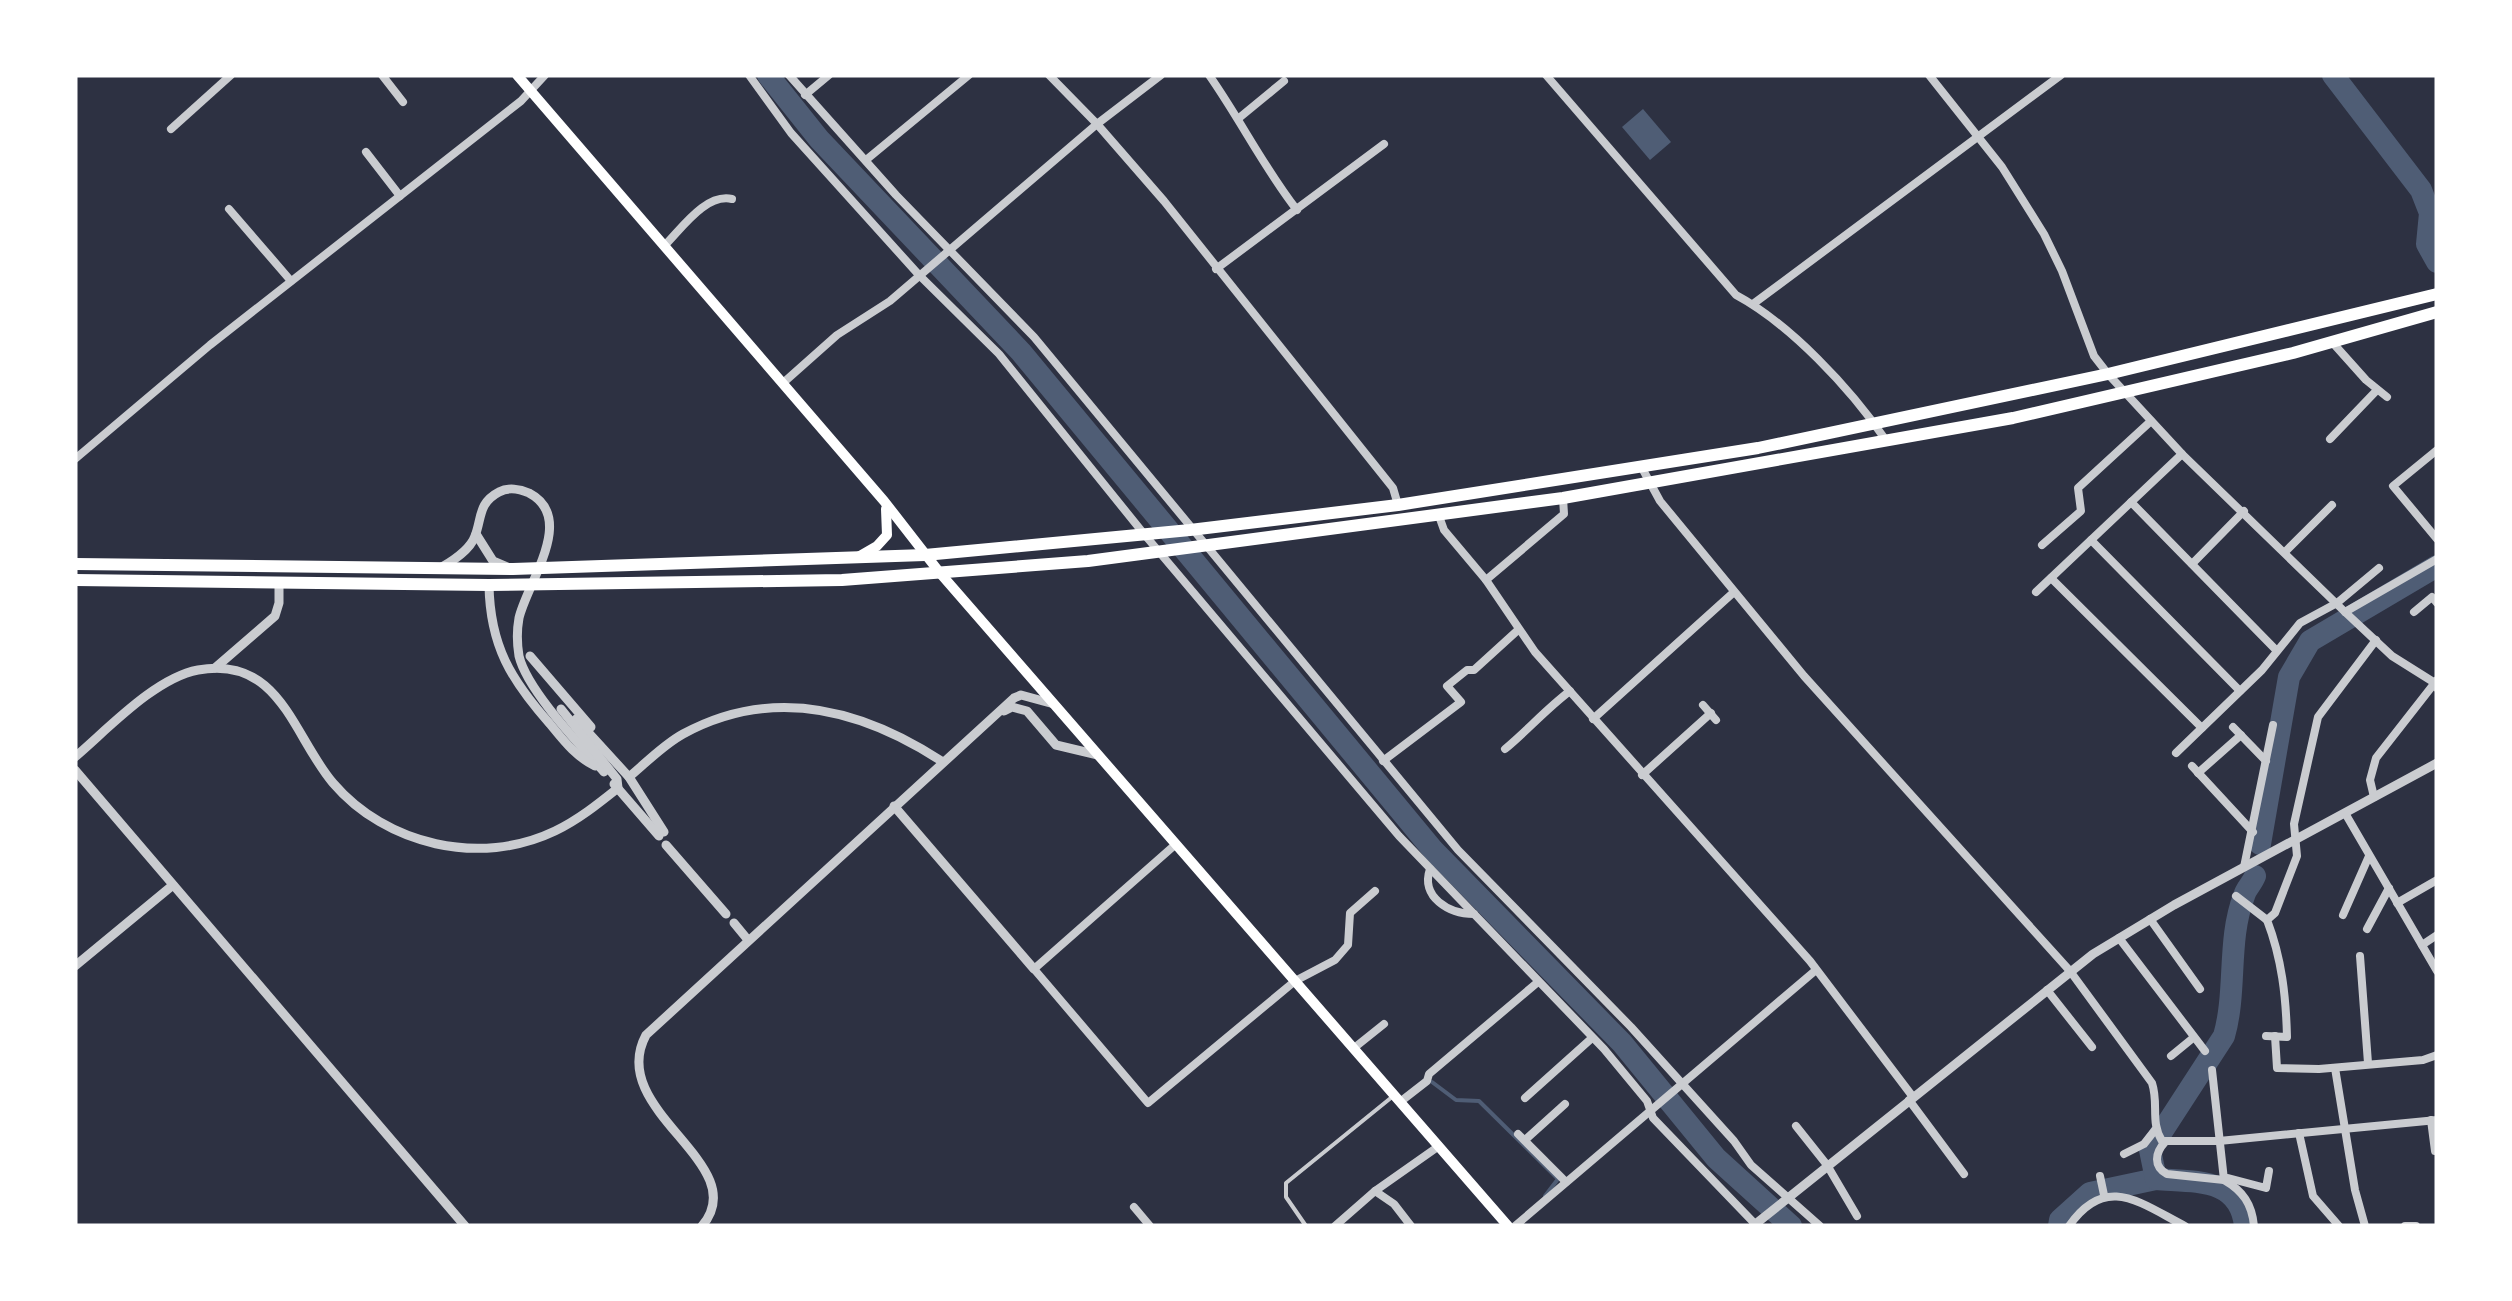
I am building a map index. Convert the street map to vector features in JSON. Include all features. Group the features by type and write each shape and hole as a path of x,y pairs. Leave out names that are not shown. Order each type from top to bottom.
{"highway":[{"path":"75,564 513,569 925,555 1192,530 1398,505 1642,468 1875,425 2108,374 2437,294"},
{"path":"75,580 490,585 842,580 1163,552 1563,498 2012,418 2332,342 2437,312"}],"main road":[{"path":"518,75 884,501 940,573 1511,1226"},
{"path":"858,558 887,535 884,501"}],"street":[{"path":"171,128 231,75"},
{"path":"382,75 402,102"},
{"path":"75,459 520,101 545,75"},
{"path":"749,75 792,133 999,354 1430,869 1632,1081 1755,1225 2047,990 2119,938 2437,763"},
{"path":"789,75 947,251 1034,337 1458,850 1631,1027 1678,1087 1734,1141 1751,1165 1820,1226"},
{"path":"805,95 830,75"},
{"path":"866,160 969,75"},
{"path":"1049,75 1164,201 1393,488 1400,521"},
{"path":"783,384 837,336 890,302 1097,124 1162,75"},
{"path":"1209,75 1274,182 1297,210"},
{"path":"1546,75 1736,294 1769,314 1826,367 1884,440"},
{"path":"1929,75 2002,167 2044,234 2094,356 2108,374 2182,454 2345,612 2392,656 2436,684 2376,758 2370,780 2374,798"},
{"path":"1754,304 2061,75"},
{"path":"1238,118 1284,82"},
{"path":"1216,269 1384,144"},
{"path":"366,152 400,196"},
{"path":"665,245 710,201 722,196 732,198"},
{"path":"230,208 291,282"},
{"path":"2332,342 2387,397"},
{"path":"2330,439 2377,390"},
{"path":"2042,545 2081,510 2078,488 2151,421"},
{"path":"2436,534 2394,486 2437,450"},
{"path":"2036,592 2182,454"},
{"path":"1642,468 1648,484 1734,592 1804,676 2070,972 2152,1083 2160,1136 2157,1166 2161,1171 2224,1178 2266,1188 2269,1171"},
{"path":"442,567 465,550 476,534 480,509 487,500 506,489 523,490 537,498 550,524 520,617 518,654 522,667 546,704 750,938"},
{"path":"1486,580 1564,514 1563,498"},
{"path":"2132,502 2276,650"},
{"path":"2286,552 2332,505"},
{"path":"2192,564 2244,511"},
{"path":"1439,516 1444,530 1486,580 1518,630 1816,970 1964,1174"},
{"path":"476,534 493,561 513,569"},
{"path":"2091,540 2240,691"},
{"path":"2345,612 2437,559"},
{"path":"2176,753 2240,691 2300,623 2337,604 2380,568"},
{"path":"2051,578 2202,728"},
{"path":"215,668 275,616 279,583"},
{"path":"490,585 490,613 518,688 578,758 602,769"},
{"path":"1593,719 1734,592"},
{"path":"2414,612 2432,596 2437,603"},
{"path":"1383,761 1461,702 1447,686 1468,670 1474,670 1518,630"},
{"path":"2268,920 2275,913 2297,856 2294,824 2318,717 2376,640"},
{"path":"530,656 628,777 665,838"},
{"path":"75,757 168,681 182,674 215,668 244,674 272,690 320,767 342,794 375,820 423,841 472,848 532,840 576,820 618,788"},
{"path":"539,690 561,709 617,778 618,788"},
{"path":"1505,748 1532,728 1538,715 1570,690"},
{"path":"702,1226 713,1205 708,1175 646,1092 637,1071 638,1053 646,1035 894,806 1021,695 1054,704"},
{"path":"1642,775 1714,717 1703,705"},
{"path":"997,715 1019,707 1056,744 1098,756"},
{"path":"628,777 688,732 737,714 781,708 828,710 854,716 894,732 943,762"},
{"path":"561,709 574,716 616,762"},
{"path":"2244,867 2272,725"},
{"path":"2233,727 2266,761"},
{"path":"2241,736 2195,770 2253,832"},
{"path":"75,770 465,1226"},
{"path":"894,806 1148,1103 1295,981 1335,960 1348,945 1350,913 1375,891"},
{"path":"2344,813 2437,972"},
{"path":"1034,968 1176,844"},
{"path":"2343,915 2370,856"},
{"path":"1430,869 1428,886 1440,903 1454,912 1474,914"},
{"path":"2397,904 2437,880"},
{"path":"75,966 173,885"},
{"path":"2367,929 2388,888"},
{"path":"2237,897 2268,920 2278,948 2287,1037 2271,1036 2276,1068 2335,1068 2423,1060 2437,1055"},
{"path":"2150,919 2200,989"},
{"path":"2422,945 2437,934"},
{"path":"2119,938 2204,1051"},
{"path":"2360,956 2368,1063"},
{"path":"1511,1226 1816,970"},
{"path":"1397,1099 1427,1081 1429,1074 1538,982"},
{"path":"2047,990 2092,1048"},
{"path":"1354,1048 1384,1024"},
{"path":"1525,1098 1592,1038"},
{"path":"2170,1056 2193,1038"},
{"path":"2335,1068 2355,1190 2365,1226"},
{"path":"2212,1070 2224,1178 2244,1194 2254,1226"},
{"path":"1564,1104 1521,1137 1566,1182"},
{"path":"2124,1154 2160,1136 2219,1140 2434,1120 2435,1151"},
{"path":"1796,1126 1828,1165 1857,1216"},
{"path":"2299,1133 2313,1196 2340,1226"},
{"path":"1335,1226 1439,1146"},
{"path":"2069,1226 2102,1187 2185,1226"},
{"path":"1376,1191 1394,1204 1411,1226"},
{"path":"1134,1207 1150,1226"},
{"path":"2406,1226 2416,1226"}],"lane":[{"path":"1306,1226 1286,1197 1286,1183 1397,1099"}],"water":[{"path":"1643,109 1671,142 1650,160 1622,127"}],"waterway":[{"path":"768,75 819,139 1021,352 1433,850 1622,1043 1716,1158 1791,1226"},
{"path":"2333,75 2421,190 2430,213 2427,244 2437,262"},
{"path":"2260,844 2289,677 2310,641 2437,566"},
{"path":"2245,1226 2241,1210 2225,1190 2200,1182 2156,1179 2150,1150 2224,1036 2239,913 2255,876"},
{"path":"1432,1082 1456,1100 1479,1101 1558,1179 1545,1196"},
{"path":"2059,1226 2060,1220 2090,1193 2156,1179"}]}
